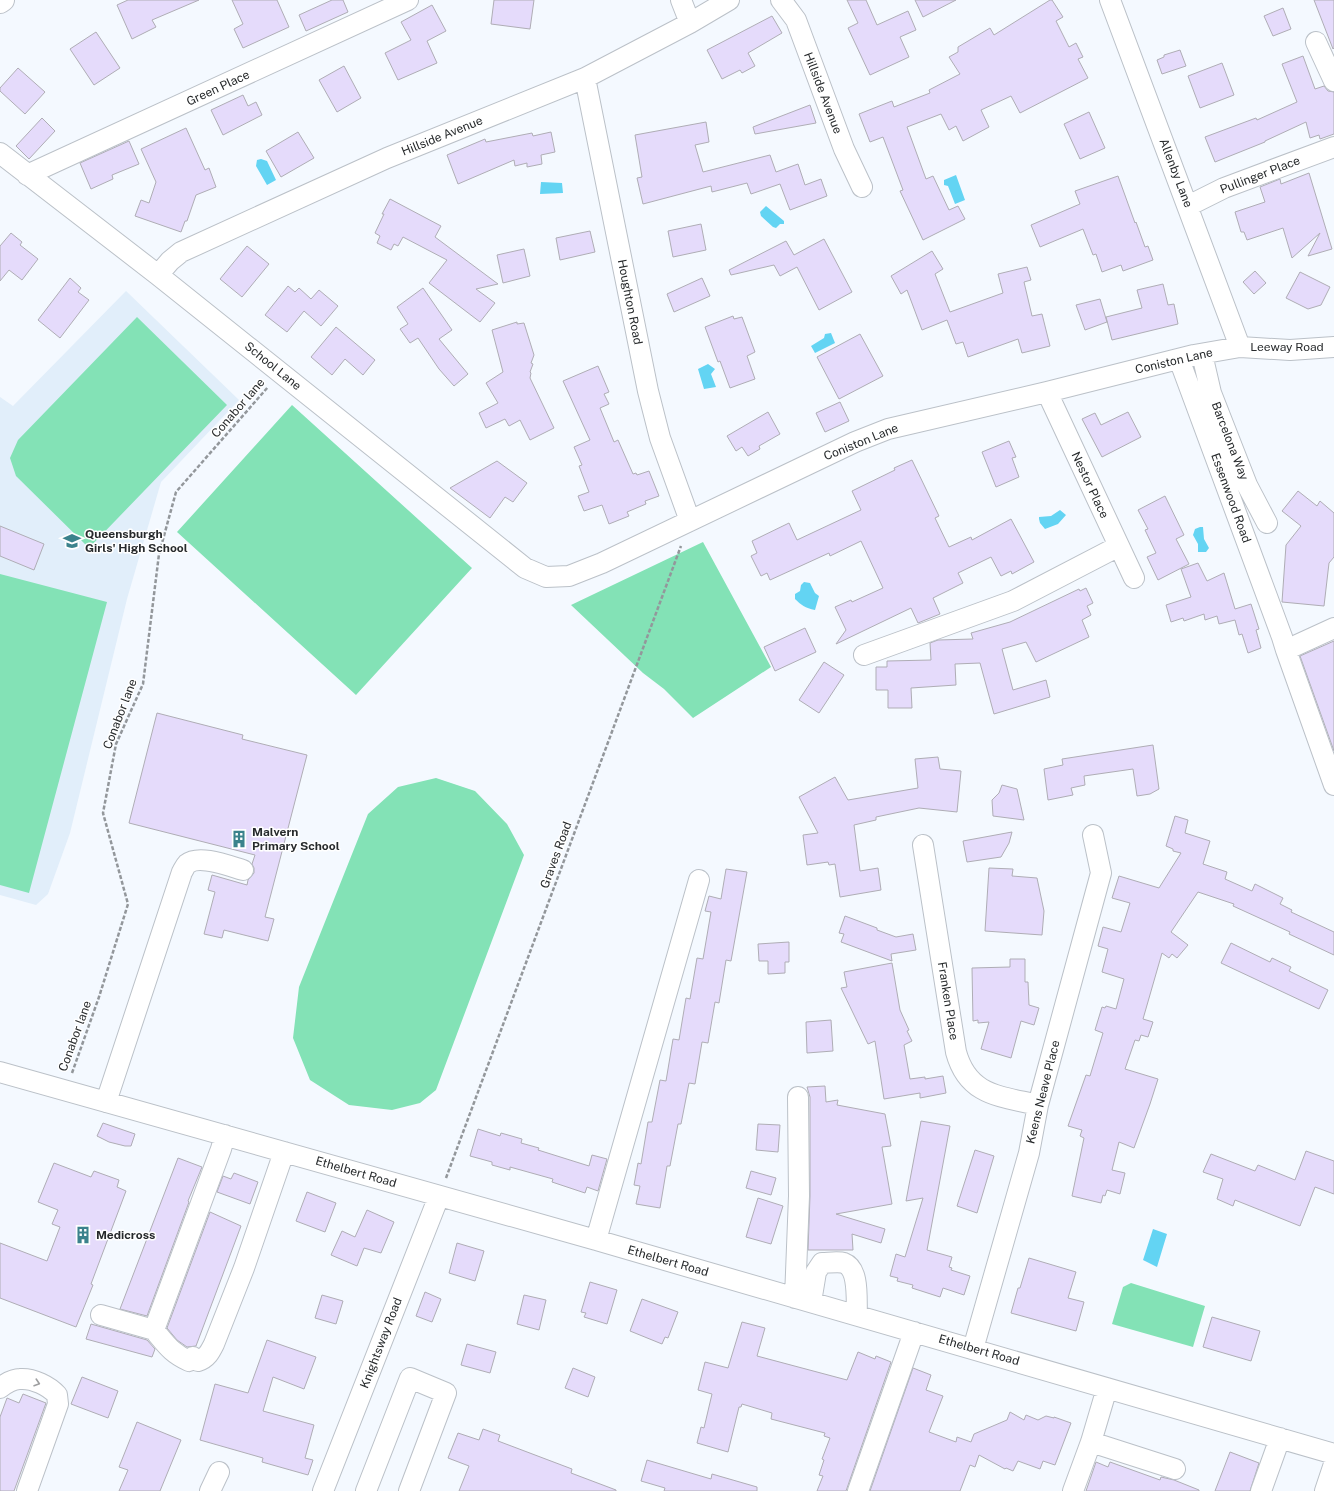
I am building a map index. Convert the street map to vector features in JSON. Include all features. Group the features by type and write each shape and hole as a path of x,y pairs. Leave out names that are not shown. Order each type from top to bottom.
{"street":[{"name":"Green Place","path":"27,175 408,0"},
{"path":"681,0 690,23"},
{"name":"Hillside Avenue","path":"158,276 170,261 188,248 387,158 585,78 690,23 729,0"},
{"name":"Hillside Avenue","path":"781,0 796,20 844,150 862,187"},
{"name":"Allenby Lane","path":"1110,0 1240,347"},
{"path":"1316,42 1334,82"},
{"name":"Houghton Road","path":"585,78 648,391 660,438 690,521"},
{"name":"Pullinger Place","path":"1188,206 1224,188 1334,147"},
{"name":"School Lane","path":"0,153 158,276 525,568 546,577"},
{"name":"Coniston Lane","path":"546,577 569,576 690,521 855,442 888,429 1047,392 1179,359 1240,347"},
{"name":"Leeway Road","path":"1240,347 1290,350 1334,347"},
{"name":"Barcelona Way","path":"1202,354 1214,400 1247,486 1267,523"},
{"name":"Essenwood Road","path":"1179,359 1284,643 1334,784"},
{"name":"Nestor Place","path":"1047,392 1134,578"},
{"path":"864,655 1013,601 1119,546"},
{"path":"1284,643 1334,628"},
{"name":"Keens Neave Place","path":"973,1349 1029,1153 1038,1105 1101,873 1093,835"},
{"name":"Franken Place","path":"923,845 956,1052 960,1066 976,1086 990,1094 1038,1105"},
{"path":"106,1102 180,879 186,865 191,861 202,859 243,870"},
{"path":"596,1240 699,880"},
{"name":"Ethelbert Road","path":"0,1072 596,1240 1334,1454"},
{"path":"798,1097 799,1196 803,1300"},
{"path":"154,1330 225,1135"},
{"path":"101,1315 154,1330 172,1352 189,1361 193,1357 198,1361 204,1360 210,1354 244,1268 284,1152"},
{"name":"Knightsway Road","path":"323,1491 439,1196"},
{"path":"803,1300 816,1272 822,1263 843,1263 850,1268 855,1277 857,1315"},
{"path":"858,1491 914,1332"},
{"path":"366,1491 410,1378 446,1393 409,1491"},
{"path":"0,1388 20,1379 47,1386 57,1395 58,1404 27,1491"},
{"path":"1073,1491 1091,1442 1107,1388"},
{"path":"1261,1491 1280,1438"},
{"path":"1091,1442 1175,1469"},
{"path":"1325,1491 1334,1464"},
{"path":"210,1491 219,1472"}],"path":[{"name":"Conabor lane","path":"66,1090 99,997 128,904 103,813 116,744 143,684 159,554 176,492 280,373"},
{"name":"Graves Road","path":"439,1196 690,521"}],"shaded area":[{"name":"Queensburgh Girls' High School","path":"126,291 239,400 161,482 127,599 70,833 48,894 36,905 0,895 0,397 13,406"}],"green space":[{"path":"137,317 227,405 89,548 16,476 10,458 18,440"},
{"path":"292,405 472,568 356,695 177,532"},
{"path":"703,542 771,667 693,718 664,689 643,673 571,605"},
{"path":"0,574 107,602 29,893 0,885"},
{"path":"436,778 475,791 507,824 524,855 436,1090 420,1103 392,1110 349,1105 310,1080 293,1038 299,987 368,814 398,787"},
{"path":"1131,1283 1205,1306 1193,1347 1112,1324 1123,1287"}],"water":[{"path":"261,159 267,161 276,180 267,185 256,166 257,160"},
{"path":"956,175 965,200 955,204 948,186 944,185 944,180"},
{"path":"541,182 562,183 563,193 540,194"},
{"path":"766,206 784,221 784,224 780,224 776,228 773,227 761,216 760,212"},
{"path":"831,333 835,343 815,353 811,346 824,338 825,334"},
{"path":"708,364 715,369 711,374 716,387 704,389 698,369"},
{"path":"1060,510 1066,515 1058,524 1045,529 1040,523 1039,517 1051,516"},
{"path":"1203,527 1204,539 1209,548 1206,552 1198,552 1198,544 1193,535 1195,529"},
{"path":"804,582 810,583 815,593 819,596 815,610 804,606 795,599 795,594 800,591 801,585"},
{"path":"1153,1229 1167,1234 1157,1267 1143,1260"}],"building":[{"path":"128,0 199,0 152,20 156,27 132,39 117,5"},
{"path":"232,0 277,0 289,27 243,48 234,29 243,24"},
{"path":"332,0 343,0 348,12 306,31 299,15"},
{"path":"494,0 534,0 530,29 491,24"},
{"path":"847,0 866,0 877,25 908,11 916,30 900,37 909,57 870,75 848,28 858,23"},
{"path":"915,0 956,0 923,17"},
{"path":"1052,0 1063,17 1056,21 1069,47 1076,43 1083,57 1078,59 1088,78 1020,113 1011,96 981,110 989,127 963,141 956,126 949,130 941,114 907,127 926,179 933,176 949,210 958,206 965,219 923,240 900,191 903,190 883,137 870,142 859,114 892,101 894,107 930,93 929,90 960,74 949,57 958,52 958,47 990,28 994,35"},
{"path":"1314,0 1334,0 1333,49"},
{"path":"432,5 446,31 427,41 437,63 398,80 385,53 411,40 401,22"},
{"path":"1283,8 1291,29 1273,36 1264,16"},
{"path":"772,16 782,33 748,53 755,66 742,73 740,70 722,79 707,50"},
{"path":"96,32 120,68 94,85 70,49"},
{"path":"1180,50 1186,66 1162,74 1157,60 1164,57 1164,55"},
{"path":"1303,56 1315,89 1324,86 1328,91 1334,92 1334,134 1320,139 1319,135 1310,138 1306,122 1265,142 1215,162 1205,137 1256,118 1257,120 1297,102 1282,64"},
{"path":"1222,63 1234,95 1200,108 1188,76"},
{"path":"344,66 361,98 337,112 319,80"},
{"path":"18,68 45,92 25,114 0,91 0,88"},
{"path":"243,95 248,106 256,102 262,115 223,135 211,110"},
{"path":"810,105 816,123 755,134 753,127"},
{"path":"1089,112 1105,148 1080,159 1064,124"},
{"path":"42,118 55,131 29,159 16,146"},
{"path":"706,122 709,142 695,145 703,172 770,155 776,172 798,164 805,185 821,179 827,196 790,210 780,184 751,194 747,183 712,192 711,186 643,204 637,178 642,177 635,135"},
{"path":"186,128 205,170 209,168 216,187 196,195 187,221 185,221 181,232 135,216 141,200 149,203 156,182 141,149"},
{"path":"298,132 314,158 281,177 266,151"},
{"path":"551,132 555,152 541,155 542,164 527,167 527,163 515,166 514,160 458,184 447,155 485,139 486,142 532,133 533,136"},
{"path":"129,141 139,164 112,175 113,179 91,189 80,163"},
{"path":"1309,173 1332,249 1308,256 1320,233 1292,258 1283,228 1247,240 1244,232 1241,232 1235,212 1265,202 1260,187 1280,179 1281,184"},
{"path":"1118,176 1145,247 1148,246 1153,260 1123,271 1121,265 1102,272 1096,254 1093,255 1083,229 1040,247 1031,225 1080,204 1075,191"},
{"path":"390,199 441,226 435,237 498,284 476,289 495,303 480,322 429,283 447,260 403,237 398,246 394,244 391,250 377,243 380,236 375,233 384,214 382,214"},
{"path":"701,224 706,250 673,257 668,231"},
{"path":"590,231 595,252 560,260 556,238"},
{"path":"11,233 22,242 20,245 38,259 22,280 9,270 0,281 0,246"},
{"path":"824,239 852,292 819,310 797,267 780,276 774,265 731,275 729,270 786,241 794,255"},
{"path":"247,246 269,264 242,297 220,279"},
{"path":"524,249 530,276 503,283 497,255"},
{"path":"932,251 943,269 935,274 950,312 1003,293 998,274 1027,267 1031,280 1024,282 1032,316 1042,314 1050,346 1022,353 1018,339 968,357 963,342 956,344 947,320 922,330 907,290 901,294 891,276"},
{"path":"1255,271 1266,283 1254,294 1243,282"},
{"path":"1300,272 1330,287 1321,305 1308,309 1286,298"},
{"path":"70,278 81,288 78,292 89,300 60,338 38,320"},
{"path":"702,278 710,296 674,312 667,294"},
{"path":"1163,284 1168,305 1174,304 1178,324 1112,340 1106,317 1142,308 1137,290"},
{"path":"288,286 295,292 299,288 311,299 319,290 338,306 321,326 304,311 287,332 265,315"},
{"path":"423,288 452,330 439,339 468,374 454,386 439,369 418,338 410,343 400,329 408,324 397,307"},
{"path":"1100,299 1107,322 1085,330 1076,305"},
{"path":"733,316 734,319 742,317 755,352 747,356 755,379 730,388 720,361 718,362 705,327"},
{"path":"517,322 517,324 524,323 534,355 531,363 533,364 530,372 530,378 554,428 530,440 520,420 509,426 505,419 486,428 479,413 498,403 486,383 503,372 492,330"},
{"path":"336,327 375,360 363,375 345,359 332,375 311,357"},
{"path":"860,334 883,376 839,399 817,357"},
{"path":"598,366 609,392 604,394 609,404 600,408 614,442 618,440 633,474 636,473 637,475 649,471 659,496 645,501 646,504 627,512 629,516 609,524 602,505 584,511 578,496 589,492 579,466 582,465 574,447 590,440 563,381"},
{"path":"840,402 849,421 825,432 816,413"},
{"path":"768,412 780,434 759,446 760,449 748,456 742,447 736,451 727,436"},
{"path":"1128,412 1141,437 1102,457 1082,419 1095,413 1101,425"},
{"path":"1009,441 1016,457 1012,458 1019,477 996,487 982,452"},
{"path":"912,460 939,516 935,518 949,547 971,537 972,540 1011,519 1034,562 1012,574 1011,571 1001,576 991,557 958,573 963,583 933,598 940,614 918,623 911,608 836,644 846,630 835,607 851,600 852,602 883,588 861,541 830,556 829,553 770,580 767,573 761,576 751,556 757,553 752,541 789,523 797,540 861,510 852,491"},
{"path":"497,461 527,483 513,502 505,497 490,518 450,488"},
{"path":"1298,491 1317,506 1320,501 1334,513 1334,557 1329,563 1324,606 1282,602 1286,545 1301,526 1282,511"},
{"path":"1165,496 1184,535 1176,539 1189,564 1158,580 1147,557 1156,553 1145,530 1148,529 1138,510"},
{"path":"0,526 44,544 34,570 0,556"},
{"path":"1198,563 1207,581 1224,573 1235,609 1251,604 1259,629 1256,630 1261,648 1248,653 1242,634 1239,635 1235,620 1219,624 1217,616 1205,620 1204,614 1184,621 1183,618 1171,622 1166,605 1191,597 1181,569"},
{"path":"1086,588 1093,603 1087,606 1091,615 1082,620 1089,637 1036,662 1026,642 1002,649 1013,690 1046,680 1050,697 994,714 980,663 955,664 956,685 911,688 912,708 888,708 888,690 876,690 876,667 887,667 887,661 931,660 930,643 938,640 973,639 971,633 1010,622 1079,589 1080,591"},
{"path":"805,628 816,652 775,671 764,647"},
{"path":"1334,641 1334,751 1300,656"},
{"path":"824,662 844,675 819,713 799,700"},
{"name":"Malvern Primary School","path":"157,713 243,735 242,739 307,755 265,917 274,919 268,941 224,930 222,938 204,934 215,892 208,890 212,875 247,885 248,880 254,873 252,864 255,855 129,823"},
{"path":"1153,745 1159,789 1150,794 1137,796 1133,769 1084,776 1085,785 1071,788 1073,795 1048,800 1044,769 1063,765 1062,759"},
{"path":"938,757 940,769 961,771 957,812 919,808 876,817 876,820 854,825 860,871 878,868 881,890 840,897 835,864 829,865 828,862 807,865 803,835 818,833 799,797 835,777 848,800 918,788 915,759"},
{"path":"1002,785 1017,789 1024,820 993,816 992,800 999,793"},
{"path":"1175,816 1188,820 1185,833 1210,841 1203,864 1227,872 1225,879 1252,891 1255,884 1283,898 1280,904 1292,910 1291,912 1334,932 1334,955 1289,934 1290,932 1233,906 1234,904 1198,892 1171,932 1188,945 1177,958 1172,954 1169,958 1162,953 1143,1019 1153,1022 1148,1037 1141,1035 1139,1041 1135,1040 1125,1069 1158,1079 1134,1148 1119,1142 1112,1170 1125,1173 1120,1194 1107,1190 1105,1196 1103,1195 1101,1203 1072,1196 1084,1138 1080,1136 1082,1130 1068,1126 1086,1075 1090,1076 1103,1033 1095,1030 1102,1007 1105,1008 1106,1006 1116,1009 1124,979 1102,972 1108,949 1098,946 1103,927 1121,932 1130,903 1112,898 1119,876 1159,888 1181,853 1173,851 1173,849 1166,846"},
{"path":"1012,832 1009,843 1001,857 967,862 963,841"},
{"path":"989,868 1013,869 1012,876 1037,878 1044,911 1042,935 985,931"},
{"path":"726,869 747,872 731,961 726,960 719,1003 715,1002 708,1043 702,1042 695,1084 689,1083 681,1124 678,1124 670,1166 667,1166 660,1208 636,1204 640,1186 634,1185 638,1163 641,1164 648,1122 652,1122 660,1080 666,1081 673,1039 679,1040 686,998 690,999 697,958 703,959 711,912 705,911 709,896 721,899"},
{"path":"845,916 896,937 913,934 916,950 891,954 892,961 841,942 844,934 839,933"},
{"path":"789,942 789,962 785,962 785,973 768,974 768,961 759,961 758,944"},
{"path":"1231,943 1270,962 1272,958 1291,967 1289,971 1328,990 1319,1009 1221,963"},
{"path":"1010,959 1025,959 1025,982 1028,982 1029,1005 1039,1008 1034,1025 1021,1021 1011,1058 981,1049 989,1022 978,1023 978,1020 973,1021 972,968 1010,967"},
{"path":"892,963 900,1010 912,1041 904,1045 910,1079 925,1077 925,1079 943,1076 946,1093 920,1098 920,1093 884,1099 875,1041 868,1044 841,988 847,987 844,972"},
{"path":"831,1020 833,1051 807,1053 806,1022"},
{"path":"825,1086 826,1102 838,1100 837,1105 885,1114 891,1146 882,1147 892,1204 836,1214 885,1229 881,1243 852,1234 853,1250 808,1250 810,1196 810,1097 807,1087"},
{"path":"921,1121 950,1126 927,1250 952,1257 949,1267 952,1268 951,1270 970,1276 964,1295 943,1288 940,1297 912,1288 913,1285 897,1281 898,1278 890,1276 896,1254 905,1257 923,1198 906,1201"},
{"path":"103,1123 135,1134 131,1146 109,1142 97,1136"},
{"path":"758,1124 780,1125 778,1152 756,1150"},
{"path":"478,1129 500,1136 501,1133 522,1139 521,1143 539,1148 538,1150 589,1166 592,1155 607,1159 598,1191 587,1187 585,1193 552,1182 553,1179 510,1167 510,1170 492,1165 492,1162 470,1156"},
{"path":"975,1150 994,1156 977,1213 957,1206"},
{"path":"1306,1151 1334,1161 1334,1194 1315,1187 1300,1226 1235,1200 1233,1206 1217,1199 1223,1179 1203,1172 1211,1154 1255,1171 1258,1165 1295,1180"},
{"path":"178,1158 202,1167 188,1201 189,1202 147,1316 120,1309"},
{"name":"Medicross","path":"54,1163 91,1177 94,1171 119,1180 117,1187 126,1191 91,1284 93,1285 76,1327 0,1298 0,1243 47,1261 60,1227 52,1224 58,1210 38,1202"},
{"path":"751,1171 776,1178 771,1195 746,1188"},
{"path":"234,1173 258,1182 250,1204 217,1192 223,1176 231,1179"},
{"path":"307,1192 336,1203 325,1232 296,1221"},
{"path":"758,1198 783,1206 771,1244 746,1237"},
{"path":"367,1210 394,1222 381,1253 364,1248 357,1266 331,1255 342,1231 355,1237"},
{"path":"210,1212 241,1226 196,1346 187,1347 177,1340 167,1328"},
{"path":"457,1243 484,1251 475,1281 449,1273"},
{"path":"1029,1258 1076,1272 1068,1298 1084,1302 1076,1331 1011,1313"},
{"path":"590,1282 617,1290 607,1324 584,1317 586,1313 581,1312"},
{"path":"425,1292 441,1299 432,1322 416,1316"},
{"path":"322,1295 343,1301 336,1324 315,1318"},
{"path":"524,1295 546,1300 539,1330 517,1324"},
{"path":"642,1299 678,1312 668,1338 665,1337 662,1344 630,1331"},
{"path":"1212,1317 1260,1331 1251,1361 1203,1347"},
{"path":"742,1322 765,1328 757,1356 847,1380 858,1352 875,1359 876,1356 891,1362 846,1491 817,1491 823,1476 819,1475 824,1460 822,1459 830,1438 824,1436 825,1433 771,1419 772,1413 742,1404 741,1407 739,1407 728,1452 697,1443 701,1427 704,1428 712,1394 698,1390 705,1362 728,1368"},
{"path":"91,1324 147,1340 155,1349 152,1357 86,1339"},
{"path":"267,1340 316,1357 304,1389 273,1377 263,1411 314,1425 305,1458 313,1460 308,1475 262,1462 263,1458 200,1440 215,1384 248,1393"},
{"path":"467,1344 496,1352 490,1373 461,1365"},
{"path":"573,1368 595,1377 588,1397 565,1388"},
{"path":"913,1368 931,1375 926,1390 943,1396 929,1432 956,1442 957,1437 971,1442 974,1434 1007,1420 1010,1412 1024,1420 1026,1415 1038,1420 1046,1416 1054,1417 1071,1423 1055,1465 1043,1461 1040,1469 1018,1461 1013,1471 1006,1468 1005,1469 979,1455 975,1467 970,1465 960,1491 870,1491"},
{"path":"82,1377 118,1391 108,1418 71,1404"},
{"path":"23,1394 46,1403 14,1491 0,1491 0,1417 7,1398 19,1403"},
{"path":"137,1422 181,1440 160,1491 119,1491 128,1470 119,1467"},
{"path":"483,1429 500,1435 498,1441 572,1469 571,1473 616,1491 459,1491 469,1466 448,1458 458,1433 479,1440"},
{"path":"1230,1452 1259,1463 1250,1491 1215,1491"},
{"path":"647,1460 711,1479 712,1474 757,1487 757,1491 664,1491 665,1488 641,1481"},
{"path":"1096,1462 1108,1467 1110,1462 1160,1480 1161,1477 1174,1480 1199,1491 1086,1491"}],"place":[{"name":"Queensburgh Girls' High School","path":"72,541"},
{"name":"Malvern Primary School","path":"239,839"},
{"name":"Medicross","path":"83,1235"}]}
